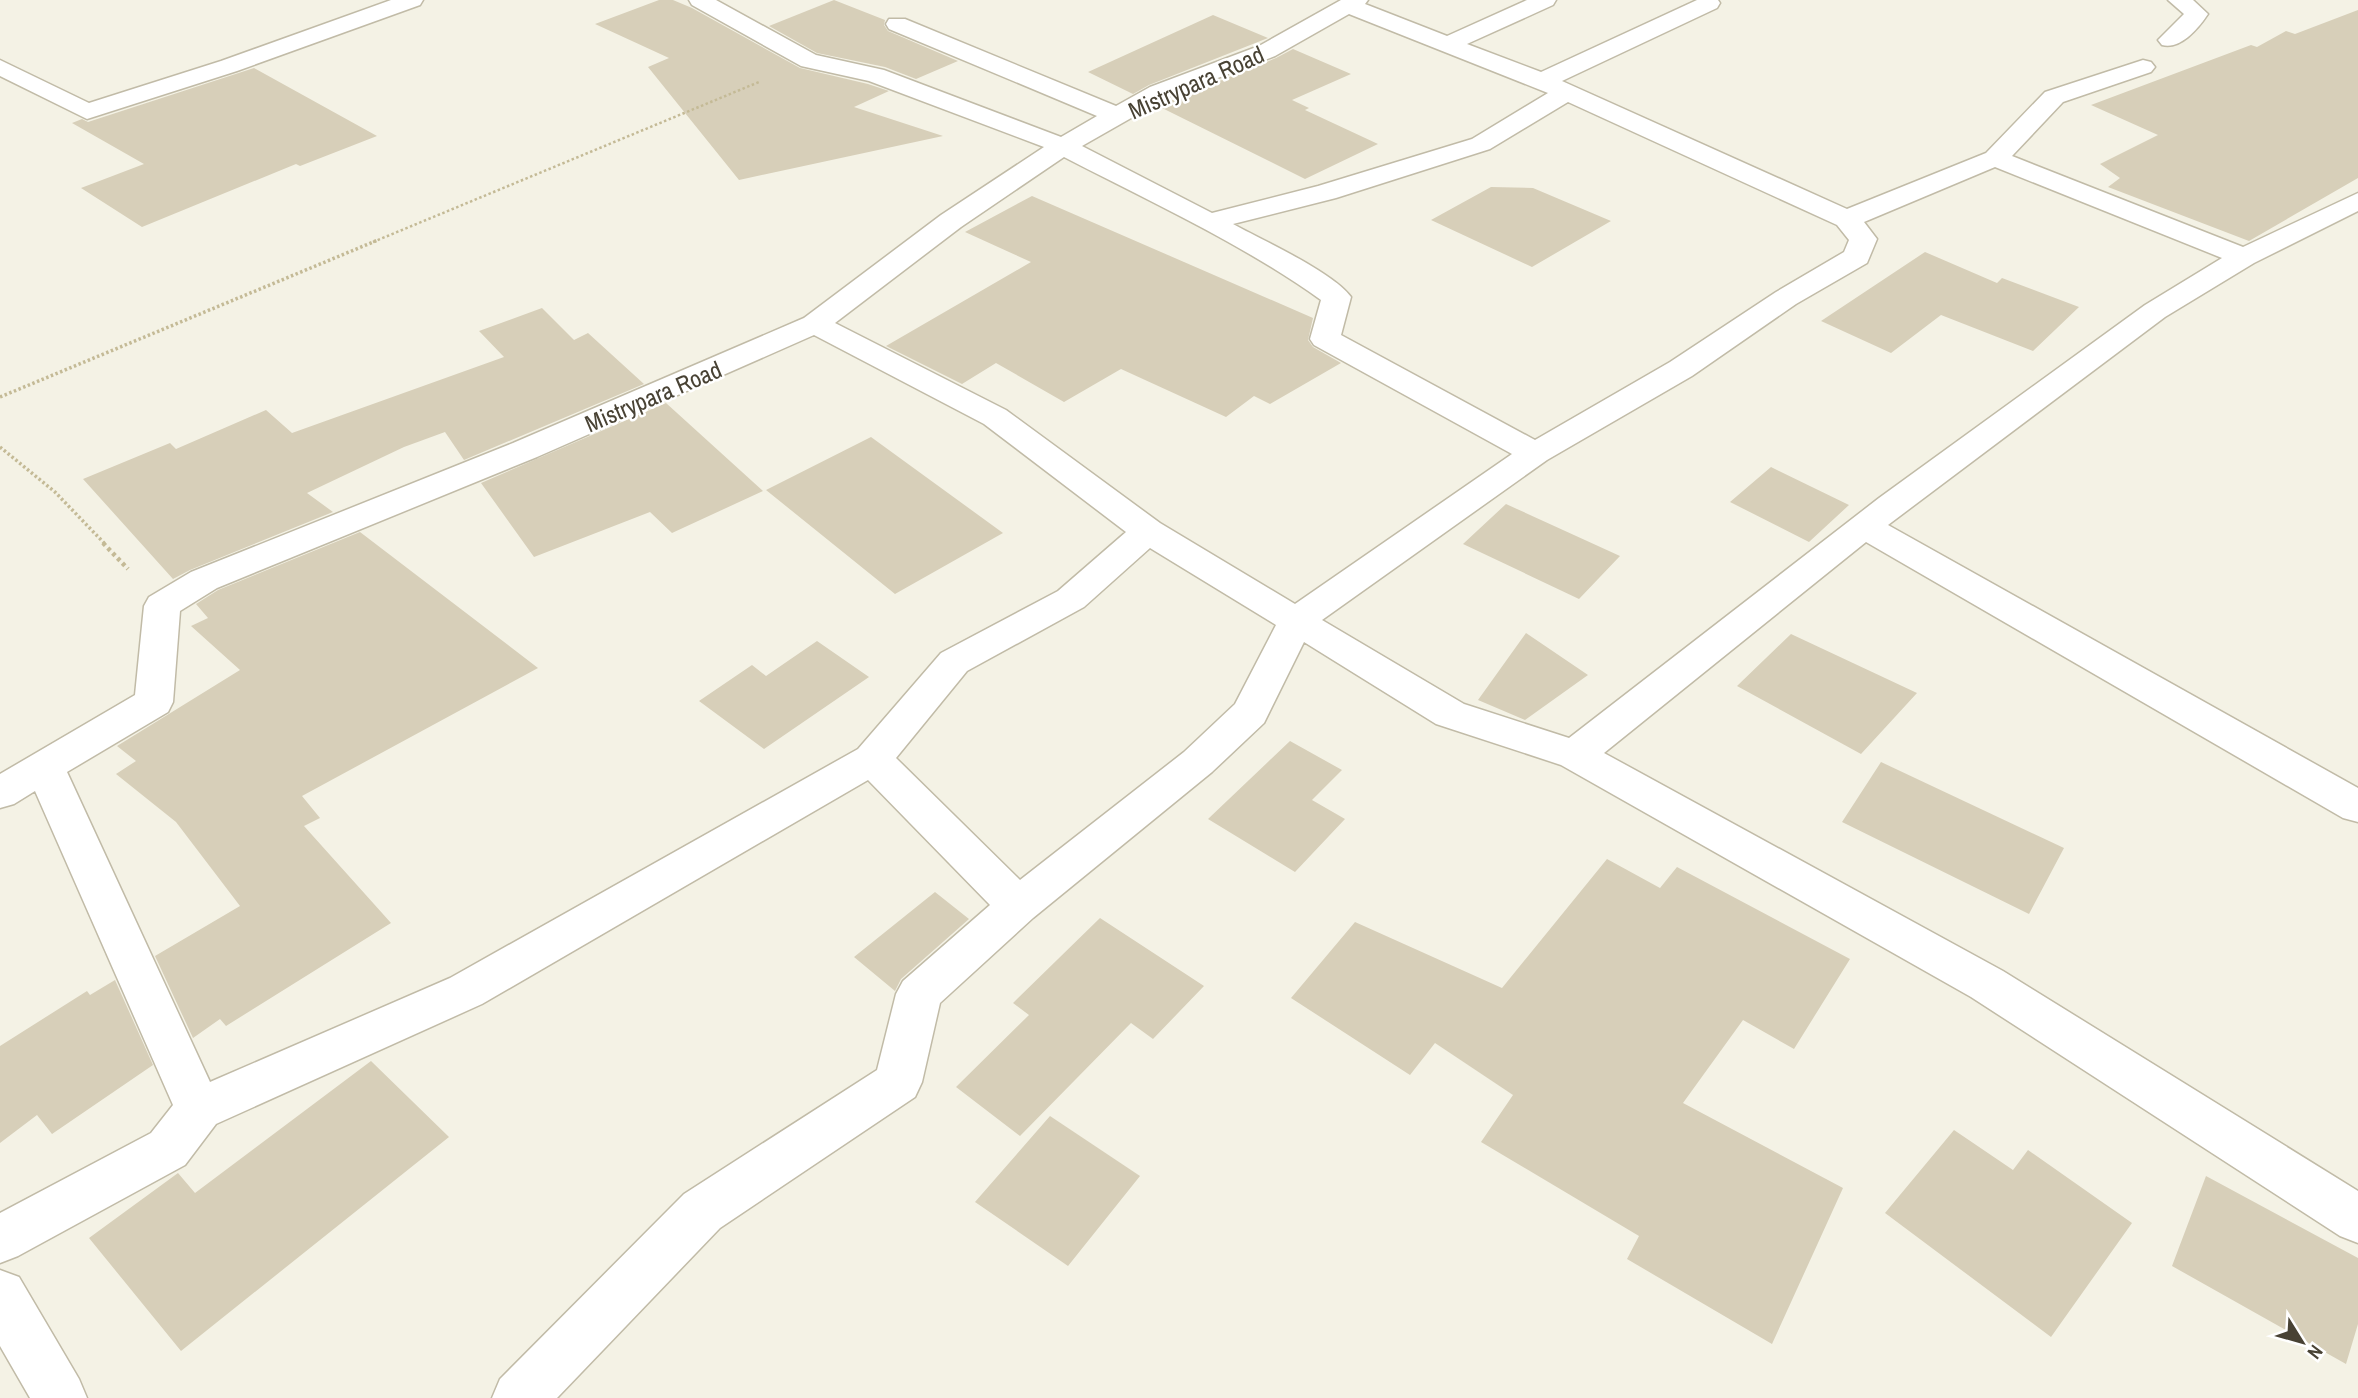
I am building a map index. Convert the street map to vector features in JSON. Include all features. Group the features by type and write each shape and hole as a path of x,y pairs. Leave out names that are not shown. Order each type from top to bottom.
{"street":[{"path":"3,72 87,112 229,66 412,0"},
{"path":"700,0 809,61 876,75 1063,146 1209,222 1312,280 1336,297 1325,339 1535,453"},
{"path":"1446,45 1545,0"},
{"path":"2171,40 2197,13 2179,0"},
{"path":"519,1398 702,1212 898,1082 919,994 1018,906 1198,762 1250,713 1297,620 1535,453 1681,369 1786,299 1857,257 1863,239 1847,219 1554,87 1446,45 1353,3"},
{"name":"Mistrypara Road","path":"162,606 204,580 538,445 815,324 951,221 1063,146 1159,92 1267,51 1353,3"},
{"path":"1209,222 1327,192 1481,145 1554,87 1709,3"},
{"path":"897,24 1118,116"},
{"path":"1847,219 1995,158 2054,97 2143,67"},
{"path":"1995,158 2244,257"},
{"path":"1575,755 1891,505 2155,311 2244,257 2358,201"},
{"path":"815,324 995,417 1148,531 1450,714 1575,755 1987,984 2358,1219"},
{"path":"1866,527 2358,807"},
{"path":"0,1239 168,1149 199,1109 466,991 872,759 954,662 1071,599 1148,531"},
{"path":"0,793 155,702 162,606"},
{"path":"872,759 1018,906"},
{"path":"45,768 199,1109"},
{"path":"0,1295 60,1398"}],"path":[{"path":"0,397 809,61"},
{"path":"0,447 55,492 162,606"}],"building":[{"path":"659,0 673,0 692,8 800,68 889,91 854,107 943,136 739,180 648,67 669,58 595,24"},
{"path":"834,0 885,20 884,25 888,31 958,61 916,79 885,67 817,53 769,26"},
{"path":"2358,10 2358,178 2249,241 2108,187 2120,178 2100,164 2158,135 2091,105 2251,45 2257,47 2286,31 2295,34"},
{"path":"1213,15 1268,38 1149,85 1133,94 1088,72"},
{"path":"1293,49 1351,74 1292,100 1309,108 1305,110 1378,144 1305,179 1158,106 1276,58"},
{"path":"254,68 377,136 300,166 296,164 142,227 81,188 144,164 72,123 82,119 88,122"},
{"path":"1491,187 1533,188 1611,221 1532,267 1431,220"},
{"path":"1032,196 1313,318 1308,340 1313,347 1341,363 1270,404 1254,396 1226,417 1121,369 1064,402 996,363 962,384 886,346 1031,262 965,232"},
{"path":"1925,252 1997,283 2002,278 2079,307 2033,351 1941,315 1891,353 1821,321"},
{"path":"542,308 574,340 588,333 644,384 464,460 445,432 404,447 307,493 333,512 173,579 83,479 170,443 176,449 266,410 292,433 504,357 479,331"},
{"path":"666,403 763,491 672,533 650,512 534,557 481,483"},
{"path":"871,437 1003,533 895,594 766,490"},
{"path":"1771,467 1849,505 1809,542 1730,502"},
{"path":"1506,504 1620,556 1579,599 1463,544"},
{"path":"360,532 538,668 302,796 320,818 304,826 391,923 226,1026 220,1019 193,1038 155,956 240,906 176,822 116,774 136,761 117,746 240,670 191,626 208,618 196,604 218,590"},
{"path":"1526,633 1588,675 1525,720 1478,700"},
{"path":"1791,634 1917,693 1861,754 1737,686"},
{"path":"817,641 869,677 764,749 699,701 752,665 766,676"},
{"path":"1290,741 1342,770 1312,800 1345,819 1295,872 1208,819"},
{"path":"1881,762 2064,848 2029,914 1842,822"},
{"path":"1607,859 1660,888 1677,867 1850,959 1794,1049 1743,1020 1683,1103 1843,1188 1772,1344 1627,1259 1639,1236 1481,1142 1513,1095 1435,1043 1410,1075 1291,998 1355,922 1502,988"},
{"path":"935,892 969,919 901,979 895,991 854,957"},
{"path":"1100,918 1204,986 1153,1039 1131,1023 1020,1136 956,1087 1029,1015 1013,1003"},
{"path":"115,980 153,1065 52,1134 37,1115 0,1143 0,1046 87,991 90,995"},
{"path":"371,1061 449,1137 181,1351 89,1238 178,1173 195,1193"},
{"path":"1050,1116 1140,1176 1068,1266 975,1202"},
{"path":"1954,1130 2013,1170 2028,1150 2132,1223 2051,1337 1885,1213"},
{"path":"2206,1176 2358,1258 2358,1324 2346,1364 2172,1266"}]}
